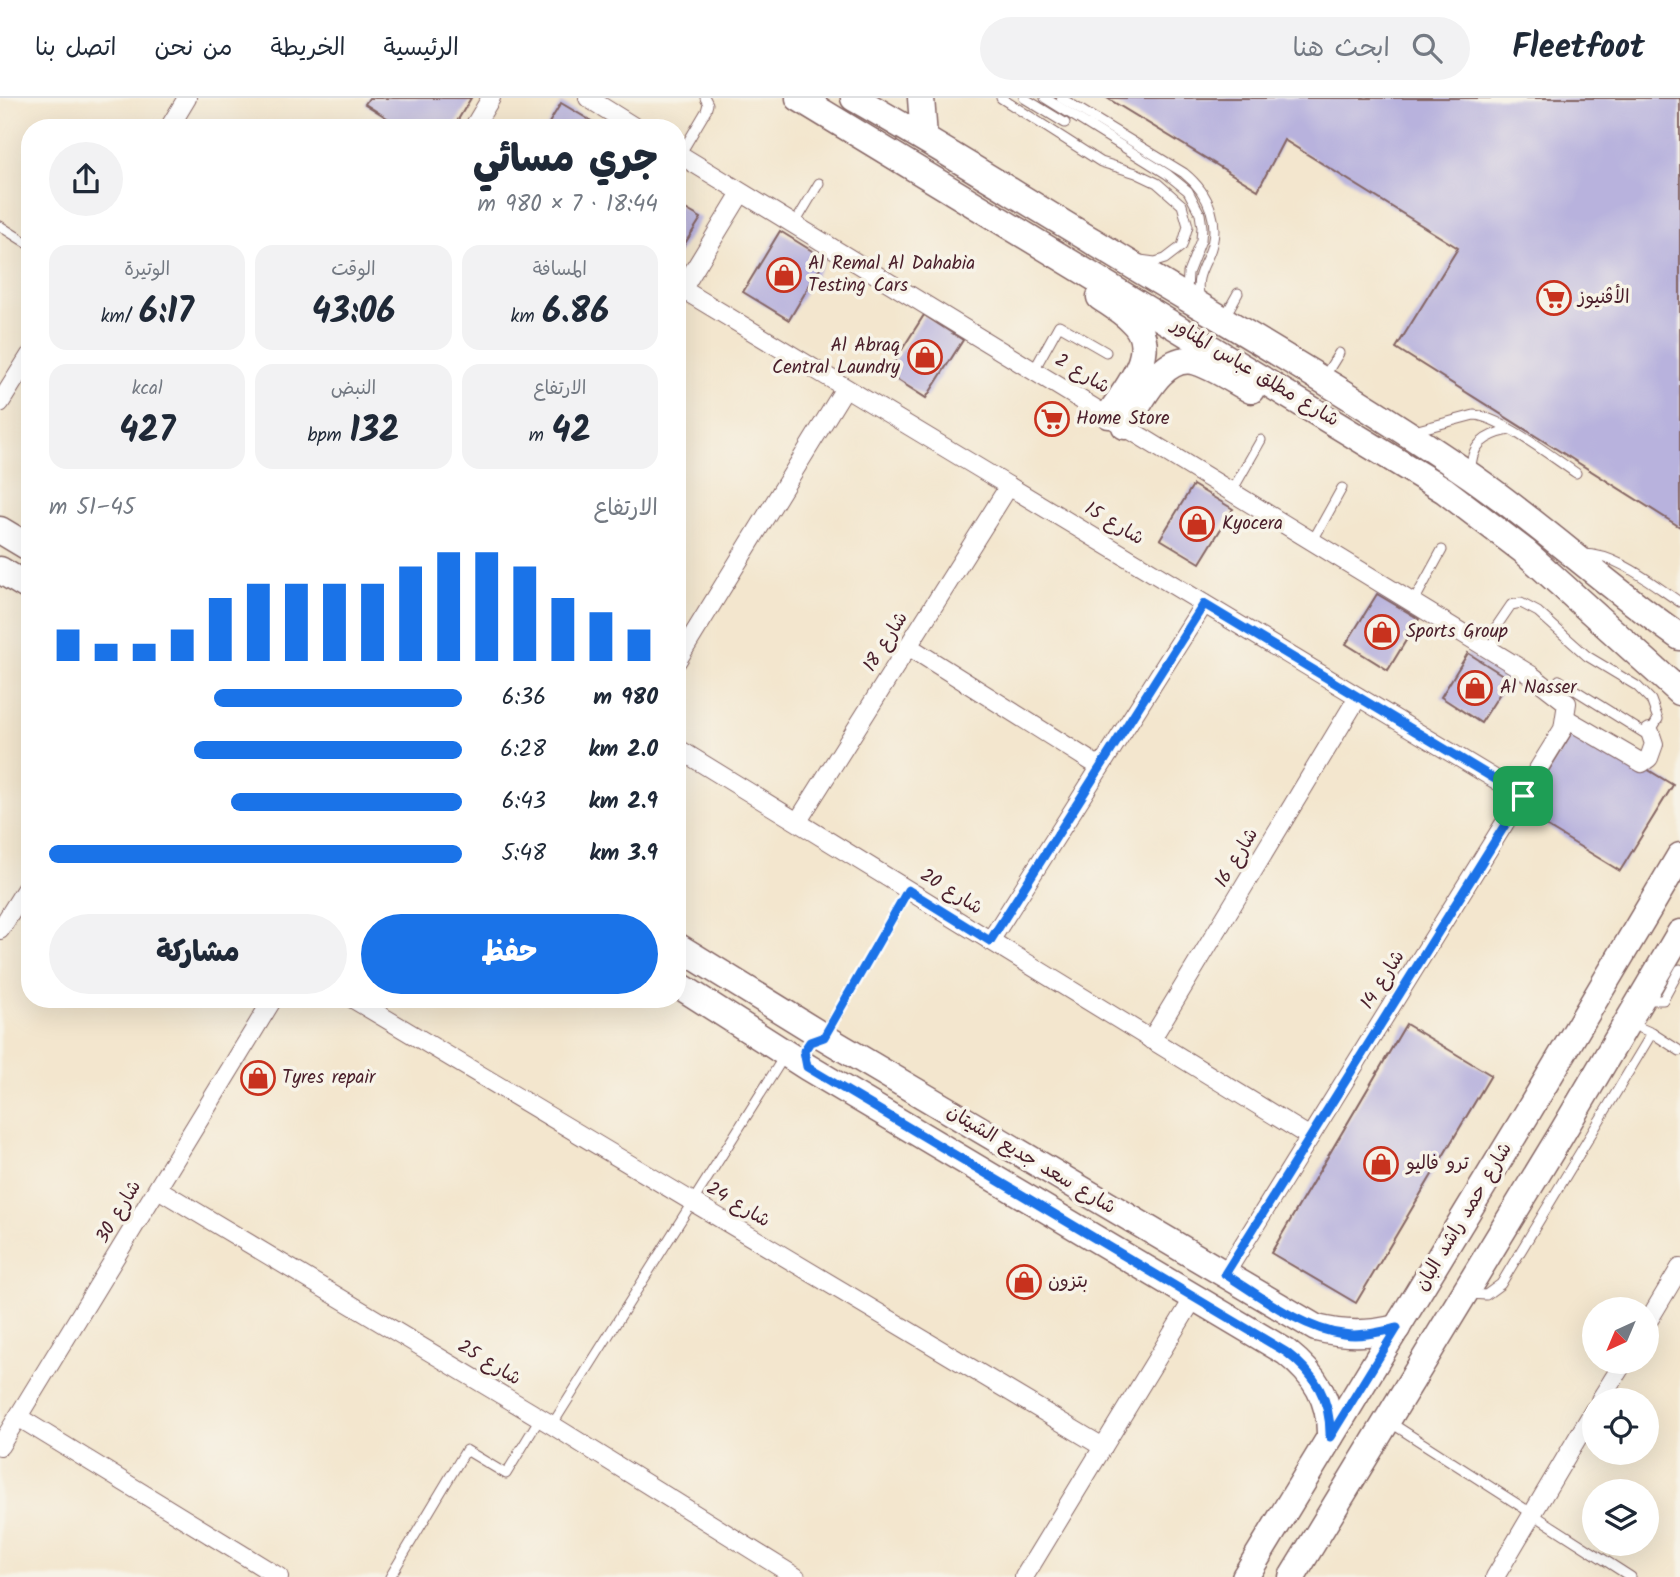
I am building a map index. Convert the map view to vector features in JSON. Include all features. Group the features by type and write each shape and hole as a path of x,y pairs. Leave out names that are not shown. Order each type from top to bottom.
{"street":[{"path":"174,119 187,98"},
{"path":"478,119 491,98"},
{"path":"588,98 622,119"},
{"name":"شارع مطلق عباس المناور","path":"799,98 1444,490 1524,551 1680,692"},
{"name":"شارع مطلق عباس المناور","path":"854,98 924,137 1322,380 1471,477 1642,611 1680,637"},
{"path":"921,98 924,137"},
{"name":"شارع 2","path":"686,158 1531,675 1550,690 1566,711 1642,763 1649,758 1654,744 1650,732"},
{"name":"شارع 15","path":"686,284 741,193"},
{"path":"1048,248 1075,278 1133,321 1143,337 1144,355 1117,421"},
{"name":"شارع 15","path":"686,297 845,388 1523,796"},
{"path":"1117,421 1167,366 1180,360 1195,361 1292,411 1338,424"},
{"path":"0,403 21,369"},
{"path":"686,647 845,388"},
{"name":"شارع 18","path":"798,821 1009,486"},
{"path":"0,530 21,543"},
{"path":"0,570 21,583"},
{"path":"1595,572 1632,585 1680,618"},
{"path":"990,941 1204,604"},
{"path":"908,646 1100,767"},
{"name":"شارع 16","path":"1151,1040 1358,697"},
{"name":"شارع 14","path":"1225,1274 1523,796 1563,729 1566,711"},
{"name":"شارع 20","path":"686,753 1310,1137"},
{"name":"شارع حمد راشد البان","path":"1245,1577 1680,856"},
{"path":"0,930 21,896"},
{"name":"شارع حمد راشد البان","path":"1292,1577 1680,933"},
{"name":"شارع سعد جديع الشيتان","path":"686,952 824,1037 1316,1328 1343,1334 1371,1334 1397,1328"},
{"name":"شارع سعد جديع الشيتان","path":"686,990 796,1060 1195,1296 1297,1360 1320,1388 1328,1408 1330,1437"},
{"path":"757,1034 768,1035 777,1029 780,1018 775,1006"},
{"name":"شارع 30","path":"0,1446 268,1008"},
{"name":"شارع 24","path":"368,1008 1103,1447"},
{"path":"796,1060 804,1057 806,1046 814,1039 824,1037"},
{"path":"1557,1061 1564,1075 1577,1082 1585,1081 1598,1073"},
{"name":"شارع 25","path":"158,1189 546,1422 796,1577"},
{"path":"1659,1303 1680,1268"},
{"path":"1024,1577 1195,1296"},
{"path":"1273,1345 1281,1343 1291,1333 1291,1314"},
{"path":"18,1417 279,1577"},
{"path":"1495,1577 1582,1430"}],"lane":[{"path":"686,143 706,111 708,104 705,98"},
{"path":"1001,98 1101,162 1157,183 1182,205 1186,215 1186,236 1182,246 1165,259 1144,261 1095,243"},
{"path":"1024,98 1065,123"},
{"path":"1045,98 1167,174 1188,191 1200,214 1202,227 1201,240 1188,273 1204,308"},
{"path":"1061,98 1184,173 1205,195 1214,225 1213,240 1198,279 1198,290 1204,308"},
{"path":"794,225 819,183"},
{"path":"0,226 21,239"},
{"path":"1204,308 1238,293"},
{"path":"1034,370 1059,325 1106,352"},
{"path":"1322,380 1339,353"},
{"path":"1403,433 1474,415 1489,418 1576,473"},
{"path":"1471,477 1474,452 1482,441 1492,433 1509,430"},
{"path":"1232,491 1261,440"},
{"path":"1312,542 1342,488"},
{"path":"1413,603 1442,550"},
{"path":"1572,554 1593,554 1620,564 1680,602"},
{"path":"1493,652 1496,627 1510,605 1521,603 1538,612 1587,656 1637,686 1651,700 1658,719 1650,732 1644,733 1559,680 1550,690"},
{"path":"824,1037 908,890"},
{"path":"1641,1000 1663,1000 1680,969"},
{"path":"1628,1023 1652,1033 1680,1051"},
{"path":"1464,1294 1486,1295 1501,1284 1652,1033"},
{"path":"390,1577 466,1450 506,1474 546,1422 693,1203 796,1060"},
{"path":"1387,1421 1631,1577"}],"building":[{"path":"369,98 471,98 458,119 389,119 365,104"},
{"name":"الأڤنيوز","path":"1107,98 1680,98 1680,527 1396,348 1458,248 1284,140 1258,190"},
{"path":"561,103 588,119 551,119"},
{"path":"686,209 701,218 686,242"},
{"name":"Al Remal Al Dahabia Testing Cars","path":"780,231 825,259 789,320 743,292"},
{"name":"Al Abraq Central Laundry","path":"924,315 963,340 926,398 887,373"},
{"name":"Kyocera","path":"1193,485 1233,509 1200,563 1160,539"},
{"name":"Sports Group","path":"1377,594 1419,619 1388,670 1346,644"},
{"name":"Al Nasser","path":"1468,653 1509,679 1481,723 1441,697"},
{"path":"1576,726 1673,785 1620,871 1523,812"},
{"name":"ترو فاليو","path":"1406,1024 1491,1075 1356,1303 1271,1253"}],"place":[{"name":"Al Remal Al Dahabia Testing Cars","path":"784,275"},
{"name":"الأڤنيوز","path":"1554,298"},
{"name":"Al Abraq Central Laundry","path":"925,357"},
{"name":"Home Store","path":"1052,419"},
{"name":"Kyocera","path":"1197,524"},
{"name":"Sports Group","path":"1382,632"},
{"name":"Al Nasser","path":"1475,688"},
{"name":"Tyres repair","path":"258,1078"},
{"name":"ترو فاليو","path":"1381,1164"},
{"name":"بتزون","path":"1024,1282"}],"route":[{"path":"1204,604 1523,796 1225,1274 1316,1328 1343,1334 1371,1334 1397,1328 1330,1437 1331,1422 1324,1394 1307,1370 1286,1352 807,1067 805,1062 806,1046 814,1039 824,1037 908,890 990,941 1204,604"}]}
